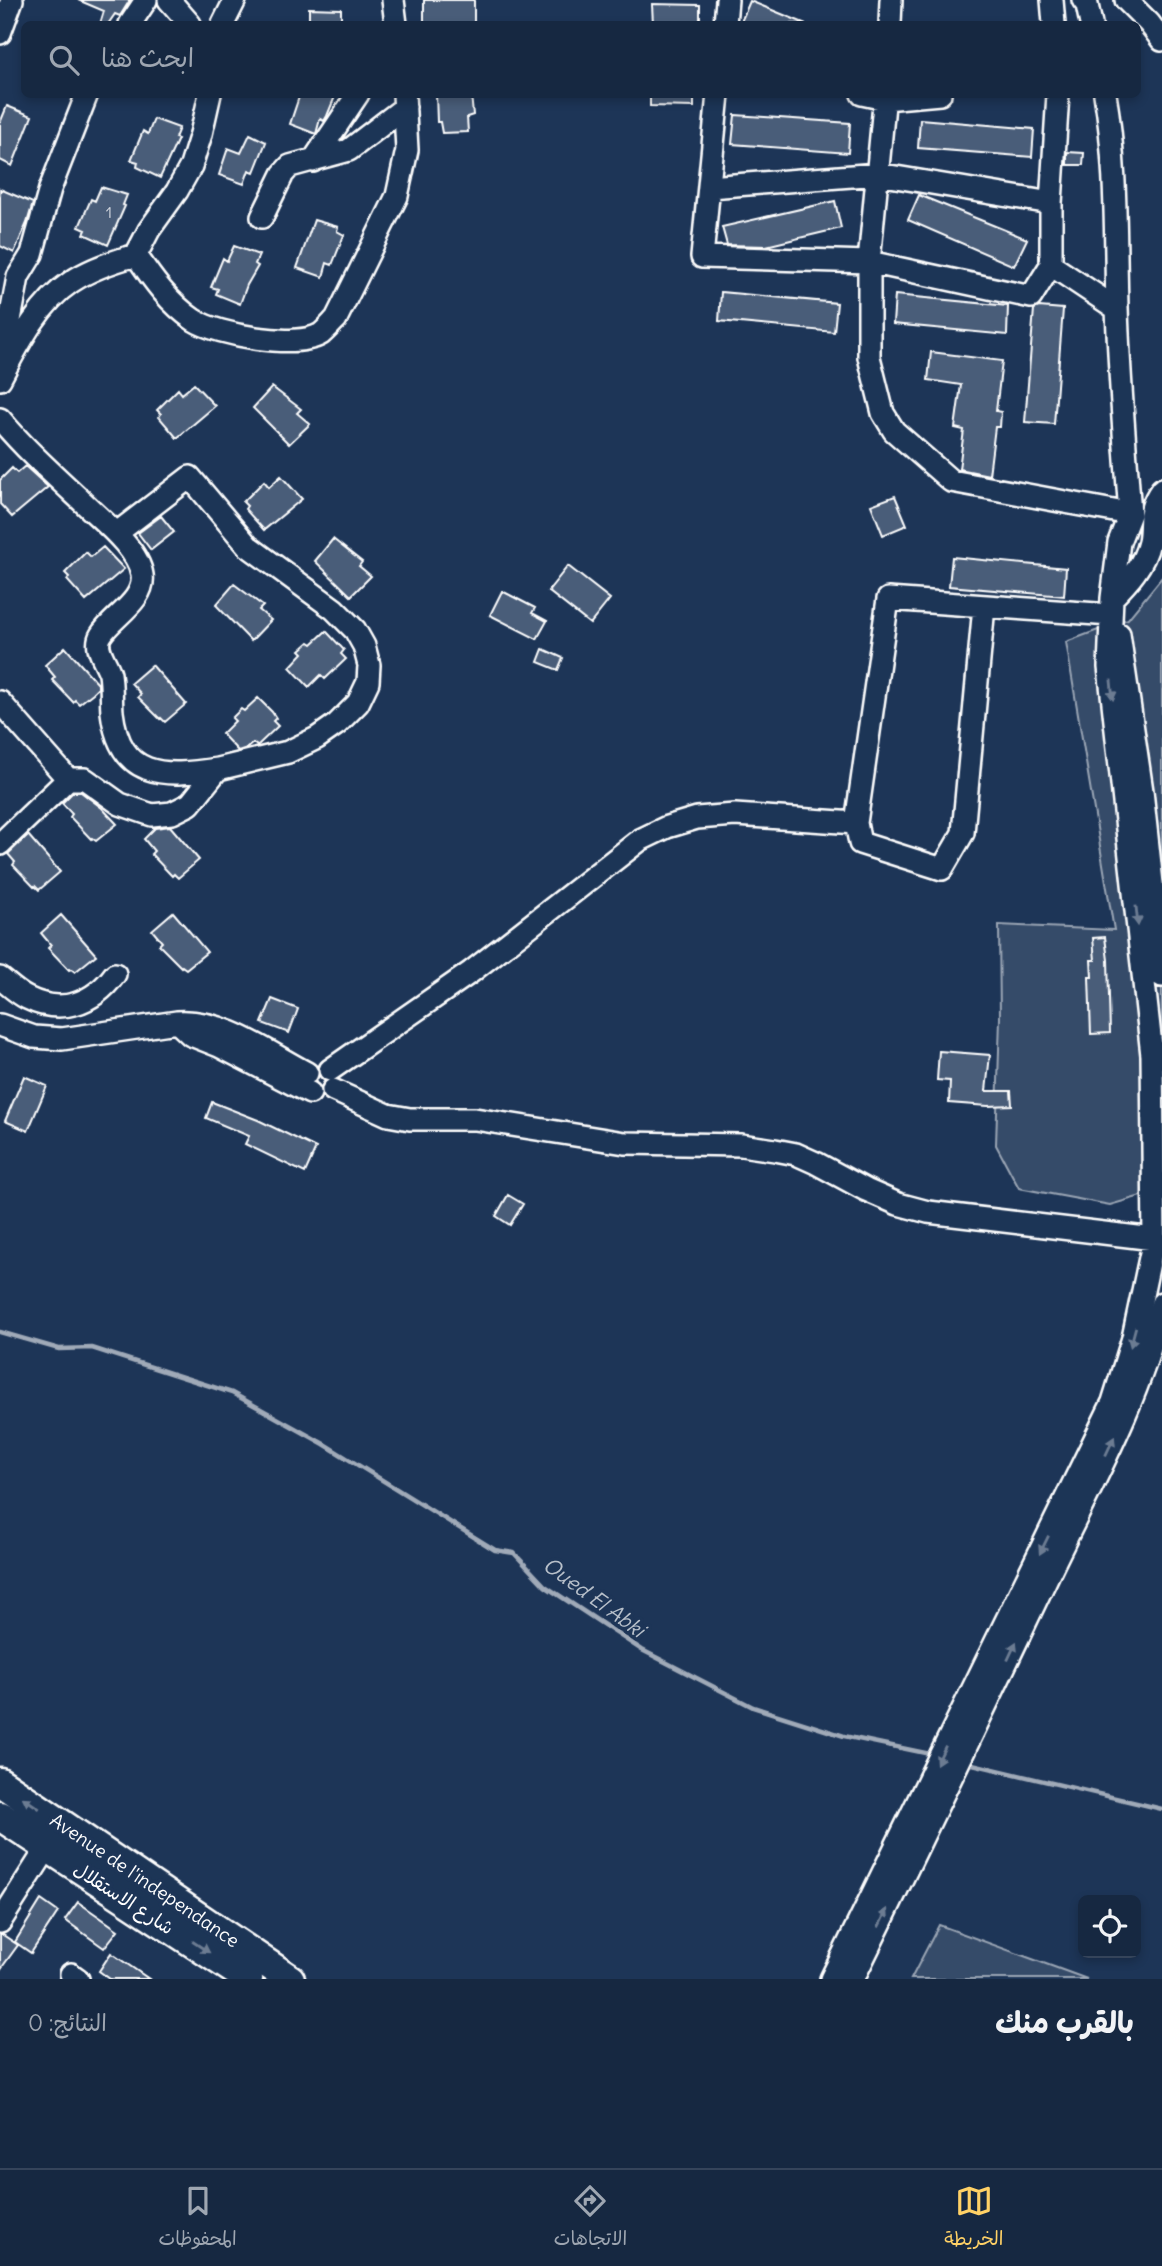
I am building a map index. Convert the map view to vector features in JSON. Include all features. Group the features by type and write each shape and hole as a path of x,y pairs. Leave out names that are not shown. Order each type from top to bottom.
{"main road":[{"name":"Avenue de l'independance","path":"0,1782 290,1979"},
{"name":"شارع الاستقلال","path":"0,1816 248,1979"}],"street":[{"path":"0,33 12,0"},
{"path":"132,21 146,0"},
{"path":"169,0 187,21"},
{"path":"224,21 231,0"},
{"path":"393,0 396,21"},
{"path":"725,21 727,0"},
{"path":"890,21 891,0"},
{"path":"1052,0 1054,21"},
{"path":"1083,0 1087,5 1090,21"},
{"path":"1126,0 1162,40"},
{"path":"0,369 8,342 18,277 32,254 50,189 85,98"},
{"path":"0,379 27,330 70,282 111,262 136,255 191,166 209,98"},
{"path":"313,161 355,98"},
{"path":"718,98 702,257 869,262 1031,297 1051,265 1051,203 1058,98"},
{"path":"885,98 869,262 869,357 883,413 894,431 951,481 1130,514"},
{"path":"853,1979 937,1808 975,1706 1113,1402 1158,1242 1152,1055 1109,667 1119,542 1130,514 1117,309 1112,134 1106,98"},
{"path":"136,255 151,277 174,302 195,320 224,333 299,340 320,334 337,319 397,197 407,150 405,101"},
{"path":"262,217 283,174 290,166 349,150 405,101"},
{"path":"709,187 877,174 1051,203"},
{"path":"1051,265 1117,309"},
{"path":"0,419 85,505 117,533 143,577 139,592 100,636 99,648 109,671 117,738 125,754 143,767 159,773 181,774 218,769 288,752 317,738 337,724 358,703 368,682 369,665 364,646 355,630 334,609 248,546 190,477 117,533"},
{"path":"1162,489 1150,513 1155,543 1112,606 1124,658 1142,791 1162,976"},
{"path":"984,606 963,833 942,869 860,843 856,823 888,599 984,606 1112,606"},
{"path":"0,702 68,779"},
{"path":"0,844 68,779 85,779 120,804 152,815 172,813 190,804 218,769"},
{"path":"0,1025 34,1037 62,1039 177,1022 197,1022 229,1031 309,1083 320,1097 325,1096 331,1080 640,840 667,827 697,818 735,815 856,823"},
{"path":"0,978 26,998 50,1007 68,1007 82,1003 106,986 115,974"},
{"path":"331,1080 388,1115 410,1119 475,1119 625,1143 741,1145 775,1150 796,1154 866,1190 898,1204 928,1212 1158,1242"},
{"path":"831,1979 915,1810 975,1706 1124,1417 1154,1341 1162,1303"},
{"path":"1,1919 47,1849"}],"shaded area":[{"path":"1162,577 1162,1190 1110,1205 1019,1188 996,1145 1000,1018 999,925 1114,930 1066,642 1128,619"},
{"path":"939,1925 1087,1979 911,1979"}],"building":[{"path":"78,0 130,0 120,16 115,14 110,21 101,21 104,11"},
{"path":"424,0 474,0 474,21 424,21"},
{"path":"750,1 799,21 741,21"},
{"path":"652,4 700,5 700,21 653,21"},
{"path":"309,8 341,9 341,21 309,21"},
{"path":"299,98 334,98 324,121 320,119 316,134 290,124"},
{"path":"436,98 471,98 473,115 467,117 468,132 442,133 440,122 437,122"},
{"path":"650,98 694,98 694,107 650,106"},
{"path":"7,106 32,116 12,166 0,160 0,123"},
{"path":"735,115 850,123 848,153 732,144"},
{"path":"154,119 179,128 175,138 178,139 160,178 137,167 138,162 131,160 143,131 148,134"},
{"path":"920,119 1034,129 1032,157 918,148"},
{"path":"250,134 266,142 254,172 249,170 244,184 219,175 228,148 241,153"},
{"path":"1067,152 1084,153 1083,165 1067,165"},
{"path":"101,187 127,195 108,245 84,234 86,230 79,227 91,199 95,201"},
{"path":"0,189 33,203 14,253 0,246"},
{"path":"919,195 1027,239 1014,266 908,220"},
{"path":"835,201 841,228 766,246 727,245 722,227"},
{"path":"314,220 338,227 337,231 344,235 332,265 327,263 323,277 297,268"},
{"path":"234,246 259,255 255,264 258,266 240,304 216,294 218,289 211,287 223,258 227,261"},
{"path":"721,292 837,303 834,332 719,321"},
{"path":"895,295 1008,306 1007,335 893,324"},
{"path":"1034,309 1063,309 1054,424 1025,422"},
{"path":"931,352 1002,361 996,411 1001,412 1000,427 995,427 989,475 959,469 964,430 955,428 961,385 928,380"},
{"path":"194,384 215,406 177,438 159,417 161,414 157,410 178,389 182,394"},
{"path":"272,387 301,409 297,413 310,424 289,444 253,408"},
{"path":"25,466 48,487 12,517 0,504 0,480 12,468 17,473"},
{"path":"281,476 302,499 264,530 245,509 247,506 243,502 264,481 269,487"},
{"path":"895,496 907,525 883,535 871,505"},
{"path":"161,516 174,532 151,550 138,533"},
{"path":"333,539 362,562 359,566 371,576 351,596 315,561"},
{"path":"103,547 124,569 86,601 67,580 69,577 65,573 86,552 91,557"},
{"path":"952,557 1066,568 1064,596 949,586"},
{"path":"568,566 610,599 590,624 548,591"},
{"path":"234,584 263,606 259,610 271,620 251,641 216,605"},
{"path":"502,591 535,608 532,613 547,621 537,639 490,615"},
{"path":"326,631 344,650 341,654 346,659 325,679 321,675 309,687 290,667 303,653 300,650 309,642 312,644"},
{"path":"65,647 98,684 98,688 79,704 75,700 73,702 52,680 55,677 45,665"},
{"path":"543,649 563,658 558,670 538,662"},
{"path":"152,665 186,704 165,722 138,697 141,694 131,683"},
{"path":"258,698 272,712 276,718 273,721 278,726 257,746 253,743 238,751 222,734 235,721 232,718 241,709 244,711"},
{"path":"73,792 81,792 117,824 96,841 91,839 70,817 72,814 62,803"},
{"path":"170,826 199,860 178,878 174,874 172,876 151,854 154,851 144,839 155,828"},
{"path":"28,835 60,872 39,890 13,865 15,862 8,854"},
{"path":"173,912 207,952 186,969 159,945 162,942 152,930"},
{"path":"61,915 96,955 75,972 69,970 48,948 51,945 41,933"},
{"path":"1105,937 1110,1033 1091,1034 1089,977 1092,977 1091,960 1095,960 1093,938"},
{"path":"272,999 298,1009 289,1033 262,1023"},
{"path":"939,1051 990,1055 986,1091 1011,1091 1012,1105 949,1103 950,1081 937,1080"},
{"path":"24,1076 47,1086 28,1131 5,1121"},
{"path":"212,1102 258,1120 316,1148 305,1173 245,1144 249,1136 206,1118"},
{"path":"508,1195 523,1204 510,1225 496,1216"},
{"path":"41,1900 58,1912 31,1953 15,1942"},
{"path":"78,1902 118,1930 104,1948 65,1920"},
{"path":"0,1935 18,1945 0,1970"},
{"path":"111,1953 149,1979 110,1979 99,1971"}],"waterway":[{"name":"Oued El Abki","path":"0,1332 59,1349 92,1348 232,1393 324,1444 495,1550 514,1553 545,1586 642,1650 753,1707 844,1736 935,1755"},
{"name":"Oued El Abki","path":"964,1762 1162,1809"}]}
